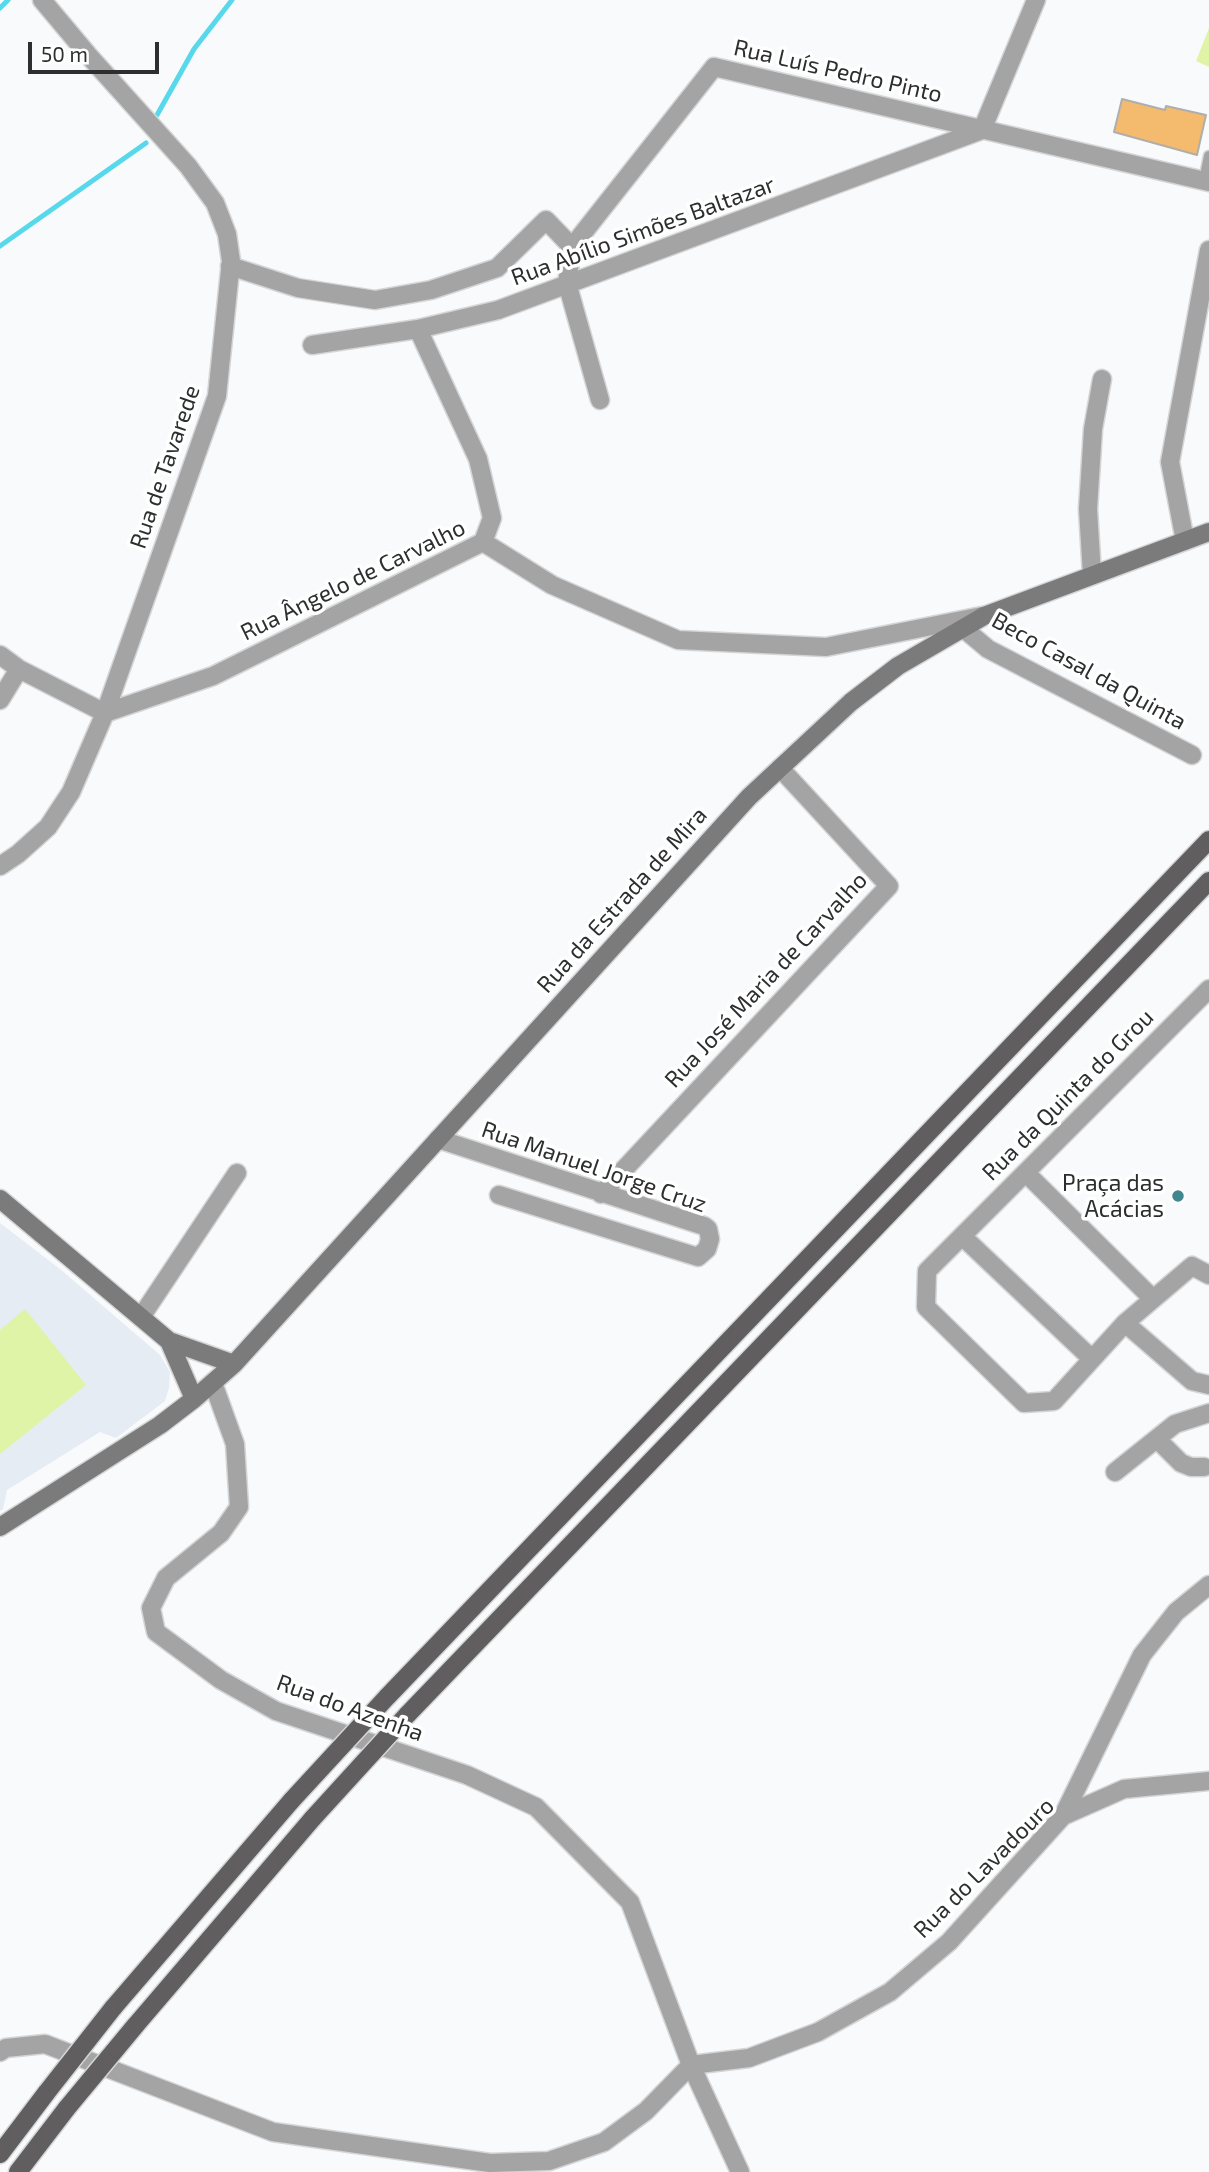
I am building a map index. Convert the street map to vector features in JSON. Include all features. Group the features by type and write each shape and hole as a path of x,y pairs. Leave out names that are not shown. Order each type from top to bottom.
{"main road":[{"path":"0,2154 113,2008 292,1800 387,1697 1209,840"},
{"path":"18,2172 135,2026 313,1818 407,1715 1209,881"}],"street":[{"name":"Rua de Tavarede","path":"0,866 18,855 48,827 71,792 105,713 217,396 230,266 227,234 215,203 188,166 42,0"},
{"path":"982,130 1036,0"},
{"name":"Rua Luís Pedro Pinto","path":"572,247 714,67 1206,181"},
{"name":"Rua Abílio Simões Baltazar","path":"312,345 418,329 498,310 982,130"},
{"path":"230,266 298,288 374,300 431,290 497,268 546,220 572,247 567,283 600,400"},
{"path":"1185,541 1170,462 1209,250"},
{"path":"418,329 478,459 492,518 483,542"},
{"path":"1092,575 1088,509 1093,429 1102,379"},
{"name":"Rua da Estrada de Mira","path":"0,1527 160,1425 234,1364 749,797 851,702 898,666 984,615 1209,532"},
{"name":"Rua Ângelo de Carvalho","path":"105,713 213,676 483,542 552,585 678,640 826,647 984,615"},
{"name":"Beco Casal da Quinta","path":"963,628 988,649 1192,755"},
{"path":"0,655 19,669 105,713"},
{"path":"0,700 19,669"},
{"name":"Rua José Maria de Carvalho","path":"601,1194 889,886 780,768"},
{"name":"Rua da Quinta do Grou","path":"1209,989 927,1271 926,1307 1024,1403 1054,1401 1125,1323 1192,1266 1209,1275"},
{"name":"Rua Manuel Jorge Cruz","path":"438,1139 704,1226 710,1239 707,1249 698,1256 499,1195"},
{"path":"1026,1173 1153,1299"},
{"path":"141,1317 237,1174"},
{"path":"1,1197 169,1341 234,1364"},
{"path":"962,1236 1092,1359"},
{"path":"1125,1323 1192,1381 1209,1385"},
{"path":"169,1341 194,1399"},
{"name":"Rua do Azenha","path":"213,1383 235,1444 239,1507 221,1533 166,1578 151,1608 156,1632 221,1680 276,1711 467,1775 536,1807 630,1902 691,2065 740,2172"},
{"path":"1115,1472 1175,1424 1209,1413"},
{"path":"1157,1439 1181,1463 1191,1467 1204,1467"},
{"path":"1063,1816 1142,1655 1176,1612 1209,1585"},
{"name":"Rua do Lavadouro","path":"691,2065 749,2058 760,2054 818,2032 890,1992 949,1942 1063,1816 1124,1789 1209,1781"},
{"path":"0,2052 6,2048 45,2043 273,2132 490,2163 549,2161 604,2141 646,2111 691,2065"}],"lane":[{"path":"1206,181 1209,156"}],"shaded area":[{"path":"0,1223 60,1269 160,1355 170,1372 165,1401 116,1438 100,1432 7,1490 3,1509 0,1511"}],"green space":[{"path":"1209,28 1209,67 1196,61"},
{"path":"25,1309 86,1385 0,1454 0,1330"}],"building":[{"path":"1122,99 1165,110 1166,106 1206,115 1197,155 1114,132"}],"waterway":[{"path":"0,8 8,0"},
{"path":"157,115 194,49 232,0"},
{"path":"0,246 146,143"}],"place":[{"name":"Praça das Acácias","path":"1178,1196"}]}
